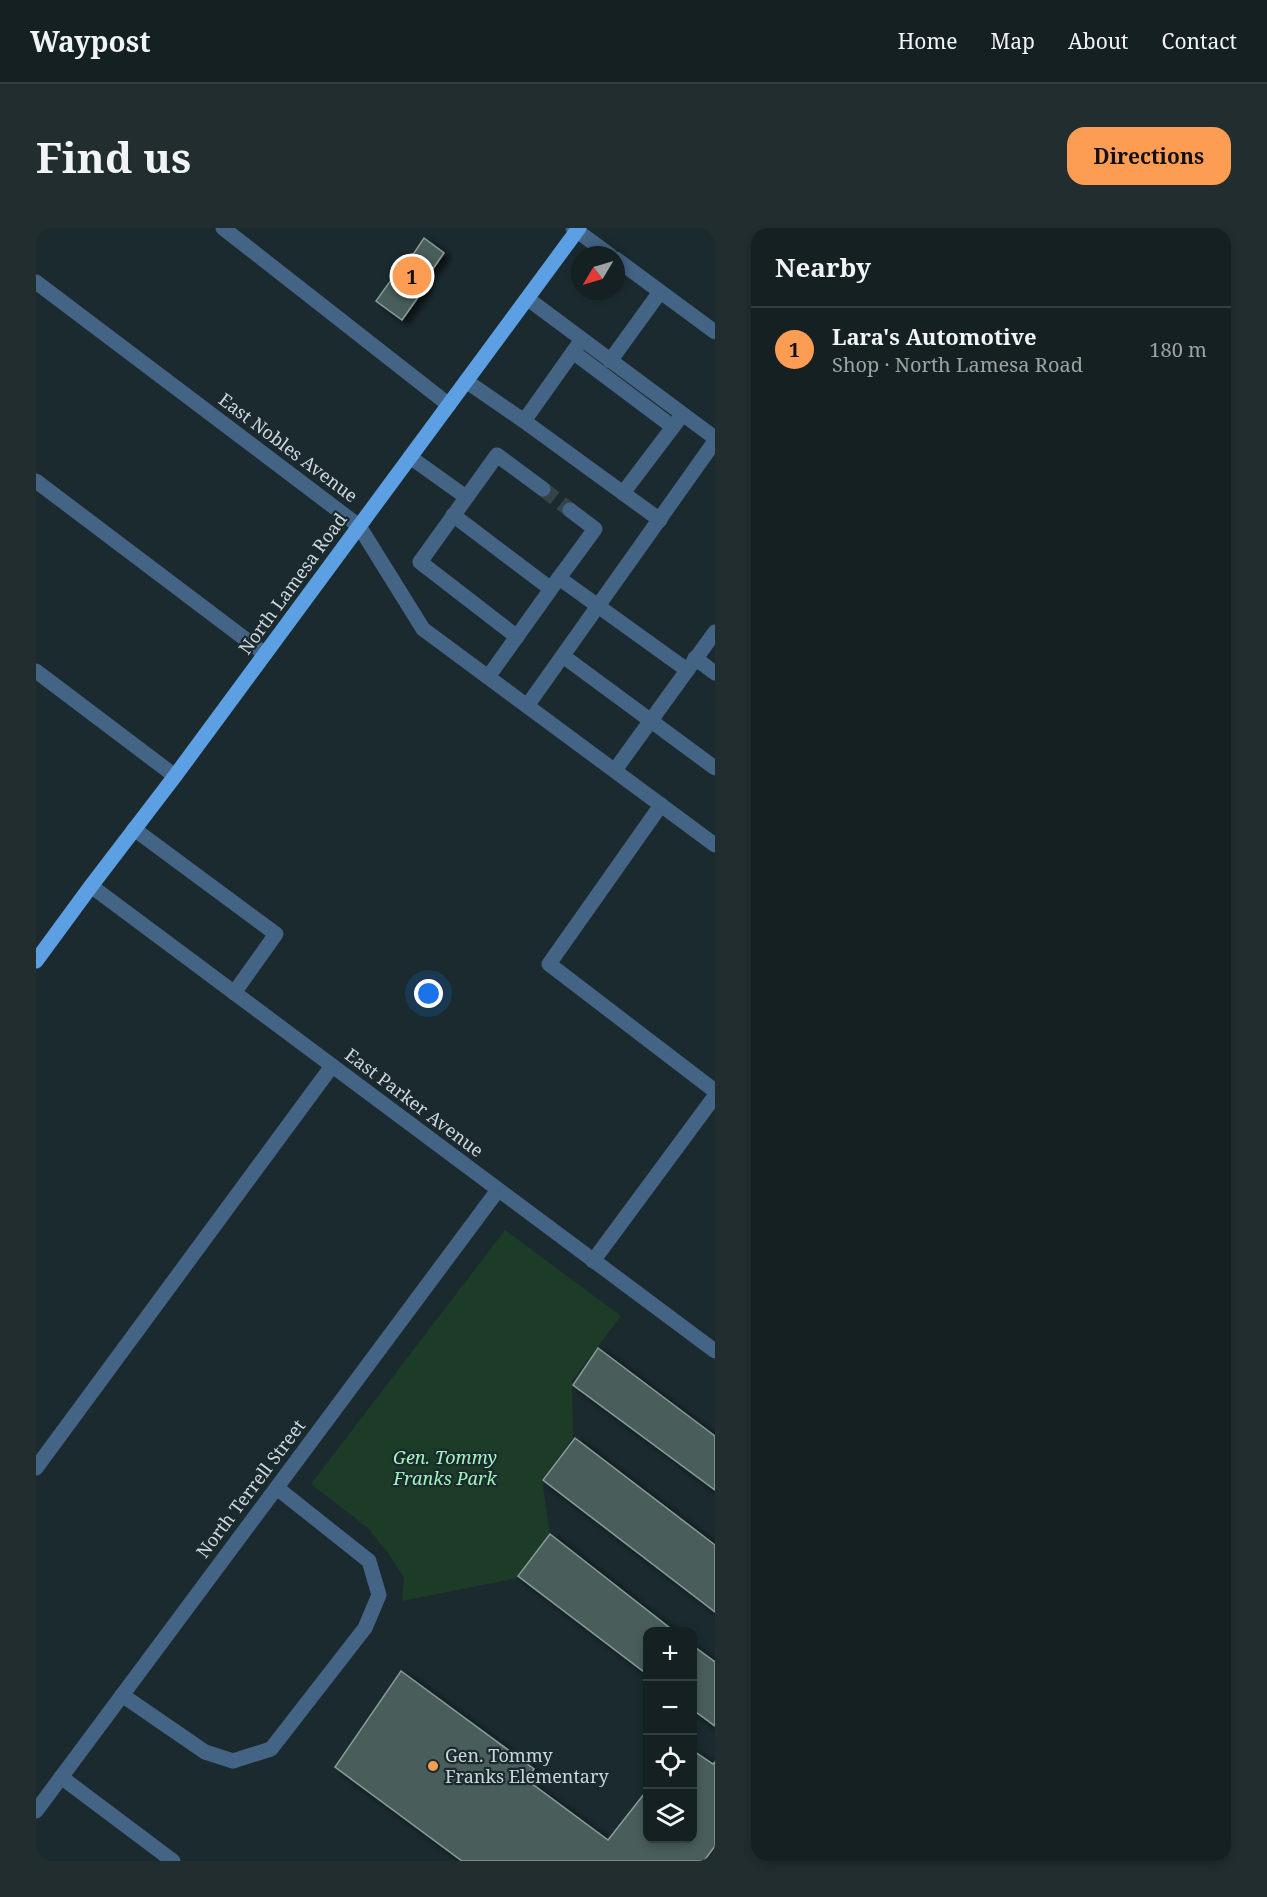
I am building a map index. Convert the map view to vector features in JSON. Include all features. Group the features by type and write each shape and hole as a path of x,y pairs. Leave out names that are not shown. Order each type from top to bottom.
{"main road":[{"name":"North Lamesa Road","path":"36,961 528,299 577,229"}],"street":[{"path":"223,228 449,405"},
{"path":"577,229 599,246"},
{"path":"625,267 715,332"},
{"name":"East Nobles Avenue","path":"36,282 359,526 423,629 715,845"},
{"path":"610,361 660,292"},
{"path":"528,299 577,346 673,427"},
{"path":"527,706 715,440 610,361 577,346"},
{"path":"524,421 577,346"},
{"path":"466,381 660,520"},
{"path":"623,493 683,414"},
{"path":"517,637 420,562 497,455 543,489"},
{"path":"410,457 466,497"},
{"path":"36,481 265,654"},
{"path":"488,677 595,529 570,510"},
{"path":"453,514 555,584 598,607 691,664 715,673"},
{"path":"615,771 715,632"},
{"path":"563,656 715,768"},
{"path":"36,671 175,776"},
{"path":"661,805 549,964 715,1091"},
{"path":"134,829 276,934 234,993"},
{"name":"East Parker Avenue","path":"91,886 715,1351"},
{"path":"36,1468 332,1066"},
{"path":"593,1261 715,1096"},
{"name":"North Terrell Street","path":"36,1811 498,1190"},
{"path":"122,1695 205,1752 233,1761 271,1749 364,1628 379,1595 369,1561 277,1488"},
{"path":"61,1777 174,1861"}],"green space":[{"name":"Gen. Tommy Franks Park","path":"505,1230 621,1316 572,1381 573,1438 542,1480 550,1534 517,1578 402,1601 404,1578 388,1553 368,1528 311,1484"}],"building":[{"path":"424,238 444,253 423,283 426,286 402,320 376,301 401,266 404,268"},
{"path":"598,1348 715,1436 715,1490 573,1385"},
{"path":"575,1438 715,1545 715,1612 543,1480"},
{"path":"550,1534 669,1627 643,1627 643,1671 518,1576"},
{"path":"697,1649 715,1662 715,1726 697,1713"},
{"name":"Gen. Tommy Franks Elementary","path":"401,1671 534,1769 527,1780 608,1840 643,1795 643,1843 697,1843 697,1753 713,1764 715,1762 715,1846 704,1861 462,1861 335,1767"}],"tunnel":[{"path":"543,489 570,510"}],"place":[{"name":"Lara's Automotive","path":"412,276"},
{"name":"Gen. Tommy Franks Elementary","path":"433,1766"}]}
